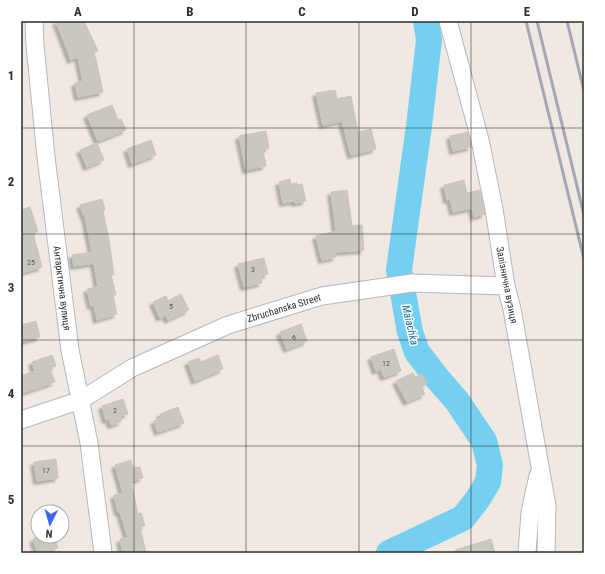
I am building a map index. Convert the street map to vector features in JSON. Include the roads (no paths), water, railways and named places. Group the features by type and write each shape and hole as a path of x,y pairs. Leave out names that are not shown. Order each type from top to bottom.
{"street":[{"name":"Антарктична вулиця","path":"34,21 46,157 62,289 70,350 89,443 103,553"},
{"name":"Залізнична вузиця","path":"448,21 480,140 494,209 506,286 512,309 546,506 546,553"},
{"name":"Zbruchanska Street","path":"21,420 81,400 132,368 228,325 322,296 412,283 506,286"},
{"path":"527,553 530,512 540,468"}],"waterway":[{"name":"Maiachka","path":"389,553 463,518 477,500 488,482 490,465 484,441 457,401 417,352 410,332 399,270 419,126 429,40 426,21"}],"railway":[{"path":"526,21 584,259"},
{"path":"537,21 584,215"},
{"path":"567,21 584,91"}]}
